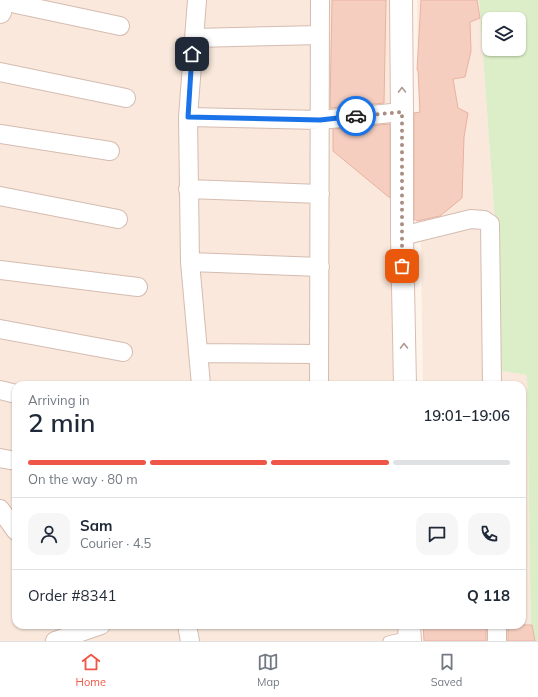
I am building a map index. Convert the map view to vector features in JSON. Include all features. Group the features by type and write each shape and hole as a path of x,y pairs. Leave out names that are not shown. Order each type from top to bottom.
{"street":[{"path":"197,0 188,117 188,189 190,262 201,381"},
{"path":"319,381 320,0"},
{"path":"401,0 402,236 405,381"},
{"path":"2,4 120,26"},
{"path":"194,38 320,35"},
{"path":"0,72 126,98"},
{"path":"188,117 320,120 402,112"},
{"path":"0,134 110,151"},
{"path":"188,189 320,194"},
{"path":"0,196 118,219"},
{"path":"402,236 471,219 484,220 490,224 492,381"},
{"path":"190,262 320,267"},
{"path":"0,270 138,287"},
{"path":"0,329 123,352"},
{"path":"198,353 319,354"},
{"path":"0,390 12,393"},
{"path":"0,458 12,460"},
{"path":"0,509 12,526"},
{"path":"55,641 90,629"},
{"path":"188,629 190,641"},
{"path":"497,629 497,641"}],"lane":[{"path":"388,641 410,634"}],"shaded area":[{"path":"0,0 392,0 396,381 12,381 12,629 398,629 399,641 0,641"},
{"path":"417,0 479,0 495,223 502,371 527,375 531,641 428,641 428,629 526,629 526,381 423,381"}],"green space":[{"path":"479,0 538,0 538,641 531,641 527,375 502,371 495,223 483,56 526,56 526,12 482,12 482,42"}],"building":[{"path":"332,0 386,0 384,103 330,108"},
{"path":"421,0 477,0 480,18 470,22 471,51 465,77 453,79 458,108 468,113 464,137 462,198 440,216 417,221 414,219 414,113 420,112 417,70"},
{"path":"390,124 390,198 333,151 333,129"},
{"path":"526,625 532,625 535,641 508,641 508,629 526,629"},
{"path":"423,629 486,629 486,641 424,641"}],"way so far":[{"path":"356,116 402,112 402,266"}],"route":[{"path":"192,54 188,117 320,120 356,116"}]}
